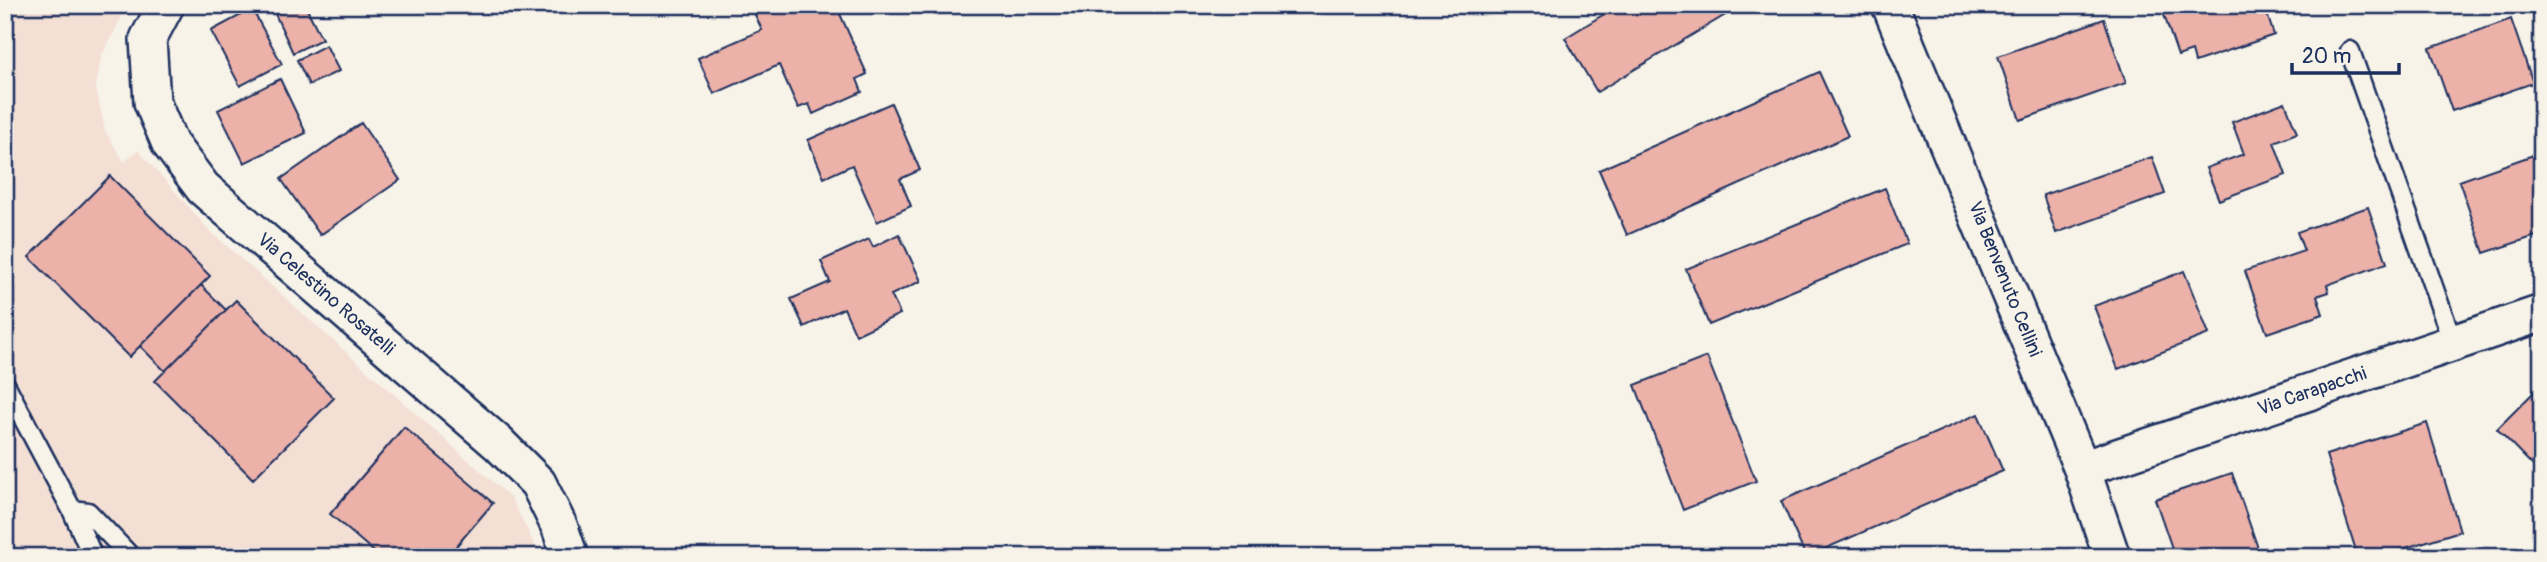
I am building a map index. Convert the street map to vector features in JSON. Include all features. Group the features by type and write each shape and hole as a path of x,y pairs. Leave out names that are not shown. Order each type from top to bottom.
{"street":[{"name":"Via Celestino Rosatelli","path":"166,5 148,39 152,102 170,144 203,188 499,443 538,483 560,528 570,557"},
{"name":"Via Benvenuto Cellini","path":"1890,5 2082,469 2112,557"},
{"name":"Via Carapacchi","path":"2082,469 2542,313"}],"lane":[{"path":"2350,51 2453,343"},
{"path":"5,384 72,510 93,557"},
{"path":"72,510 88,512 131,557"}],"shaded area":[{"path":"5,5 128,5 101,57 96,88 105,131 124,162 138,150 212,233 511,498 541,557 5,557"}],"building":[{"path":"293,5 305,5 322,39 293,53 275,14"},
{"path":"758,5 836,5 867,74 857,79 862,92 813,114 809,104 798,108 779,65 714,94 698,58 762,30 752,8"},
{"path":"1619,5 1742,5 1597,92 1565,38"},
{"path":"2172,5 2264,5 2274,35 2195,62 2192,51 2178,56 2162,9"},
{"path":"252,9 282,64 240,86 211,31"},
{"path":"2104,19 2126,83 2020,120 1998,56"},
{"path":"2511,19 2533,83 2452,111 2430,48"},
{"path":"326,45 339,71 309,85 297,60"},
{"path":"1819,72 1848,136 1627,235 1599,170"},
{"path":"280,79 306,133 244,163 218,110"},
{"path":"2285,102 2297,133 2274,142 2286,175 2219,200 2206,168 2244,154 2232,122"},
{"path":"891,103 920,170 900,179 911,206 877,222 852,165 824,178 808,140"},
{"path":"361,123 400,180 320,235 281,179"},
{"path":"2542,152 2542,234 2484,253 2459,181"},
{"path":"2152,157 2165,194 2056,233 2043,195"},
{"path":"110,176 210,276 129,357 29,257"},
{"path":"1885,188 1907,244 1709,325 1686,269"},
{"path":"2368,207 2387,263 2327,285 2329,292 2317,296 2323,314 2267,333 2245,271 2304,251 2297,232"},
{"path":"899,234 921,281 891,295 900,314 856,335 844,308 804,327 791,299 830,282 821,261 869,239 873,247"},
{"path":"2184,271 2209,334 2118,369 2094,306"},
{"path":"201,285 226,310 165,371 140,346"},
{"path":"236,300 334,398 253,479 155,381"},
{"path":"1707,357 1756,481 1683,510 1635,385"},
{"path":"2542,384 2542,475 2497,429"},
{"path":"1978,414 2003,471 1806,557 1781,501"},
{"path":"2427,423 2460,531 2376,557 2358,557 2326,455"},
{"path":"404,427 493,503 447,557 380,557 330,514"},
{"path":"2232,473 2261,557 2175,557 2155,499"}]}
